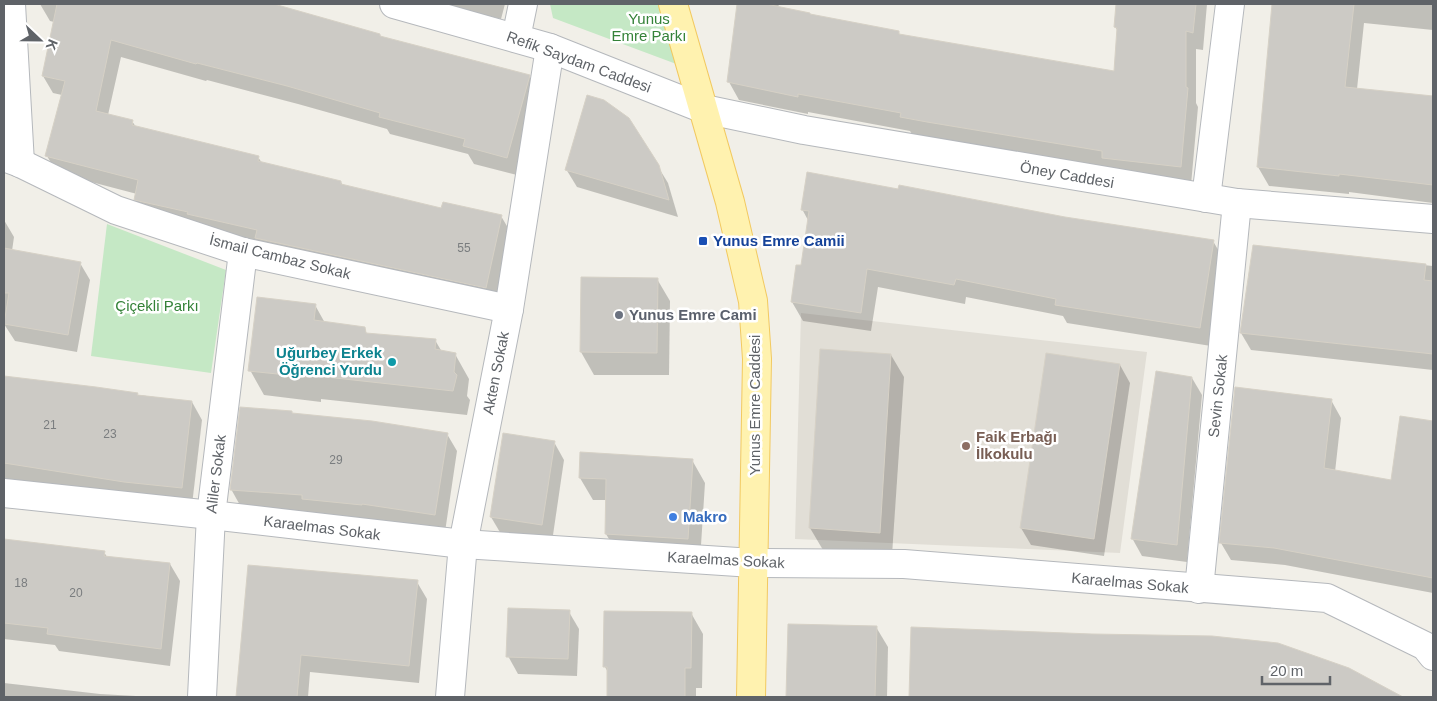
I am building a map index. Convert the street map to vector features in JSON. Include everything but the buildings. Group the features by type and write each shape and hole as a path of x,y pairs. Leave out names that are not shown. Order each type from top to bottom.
{"main road":[{"name":"Yunus Emre Caddesi","path":"673,4 730,202 753,301 757,360 751,697"}],"street":[{"path":"11,4 12,160"},
{"name":"Refik Saydam Caddesi","path":"394,4 550,48 704,109"},
{"path":"516,38 523,4"},
{"path":"1206,198 1230,4"},
{"name":"Akten Sokak","path":"450,697 463,544 509,310 550,48"},
{"name":"Öney Caddesi","path":"704,109 804,130 1236,203 1433,219"},
{"name":"İsmail Cambaz Sokak","path":"12,160 116,210 243,252 509,310"},
{"name":"Sevin Sokak","path":"1199,589 1236,203"},
{"name":"Aliler Sokak","path":"202,697 211,515 243,252"},
{"name":"Karaelmas Sokak","path":"4,493 463,544 753,563 904,564 1327,598 1430,645"}],"shaded area":[{"name":"Faik Erbağı İlkokulu","path":"801,313 1147,352 1120,553 795,539"}],"green space":[{"name":"Yunus Emre Parkı","path":"550,4 667,4 687,68 553,18"},
{"name":"Çiçekli Parkı","path":"107,224 226,270 211,373 91,356"}],"place":[{"name":"Yunus Emre Camii","path":"703,241"},
{"name":"Yunus Emre Cami","path":"619,315"},
{"name":"Uğurbey Erkek Öğrenci Yurdu","path":"392,362"},
{"name":"Faik Erbağı İlkokulu","path":"966,446"},
{"name":"Makro","path":"673,517"}]}
